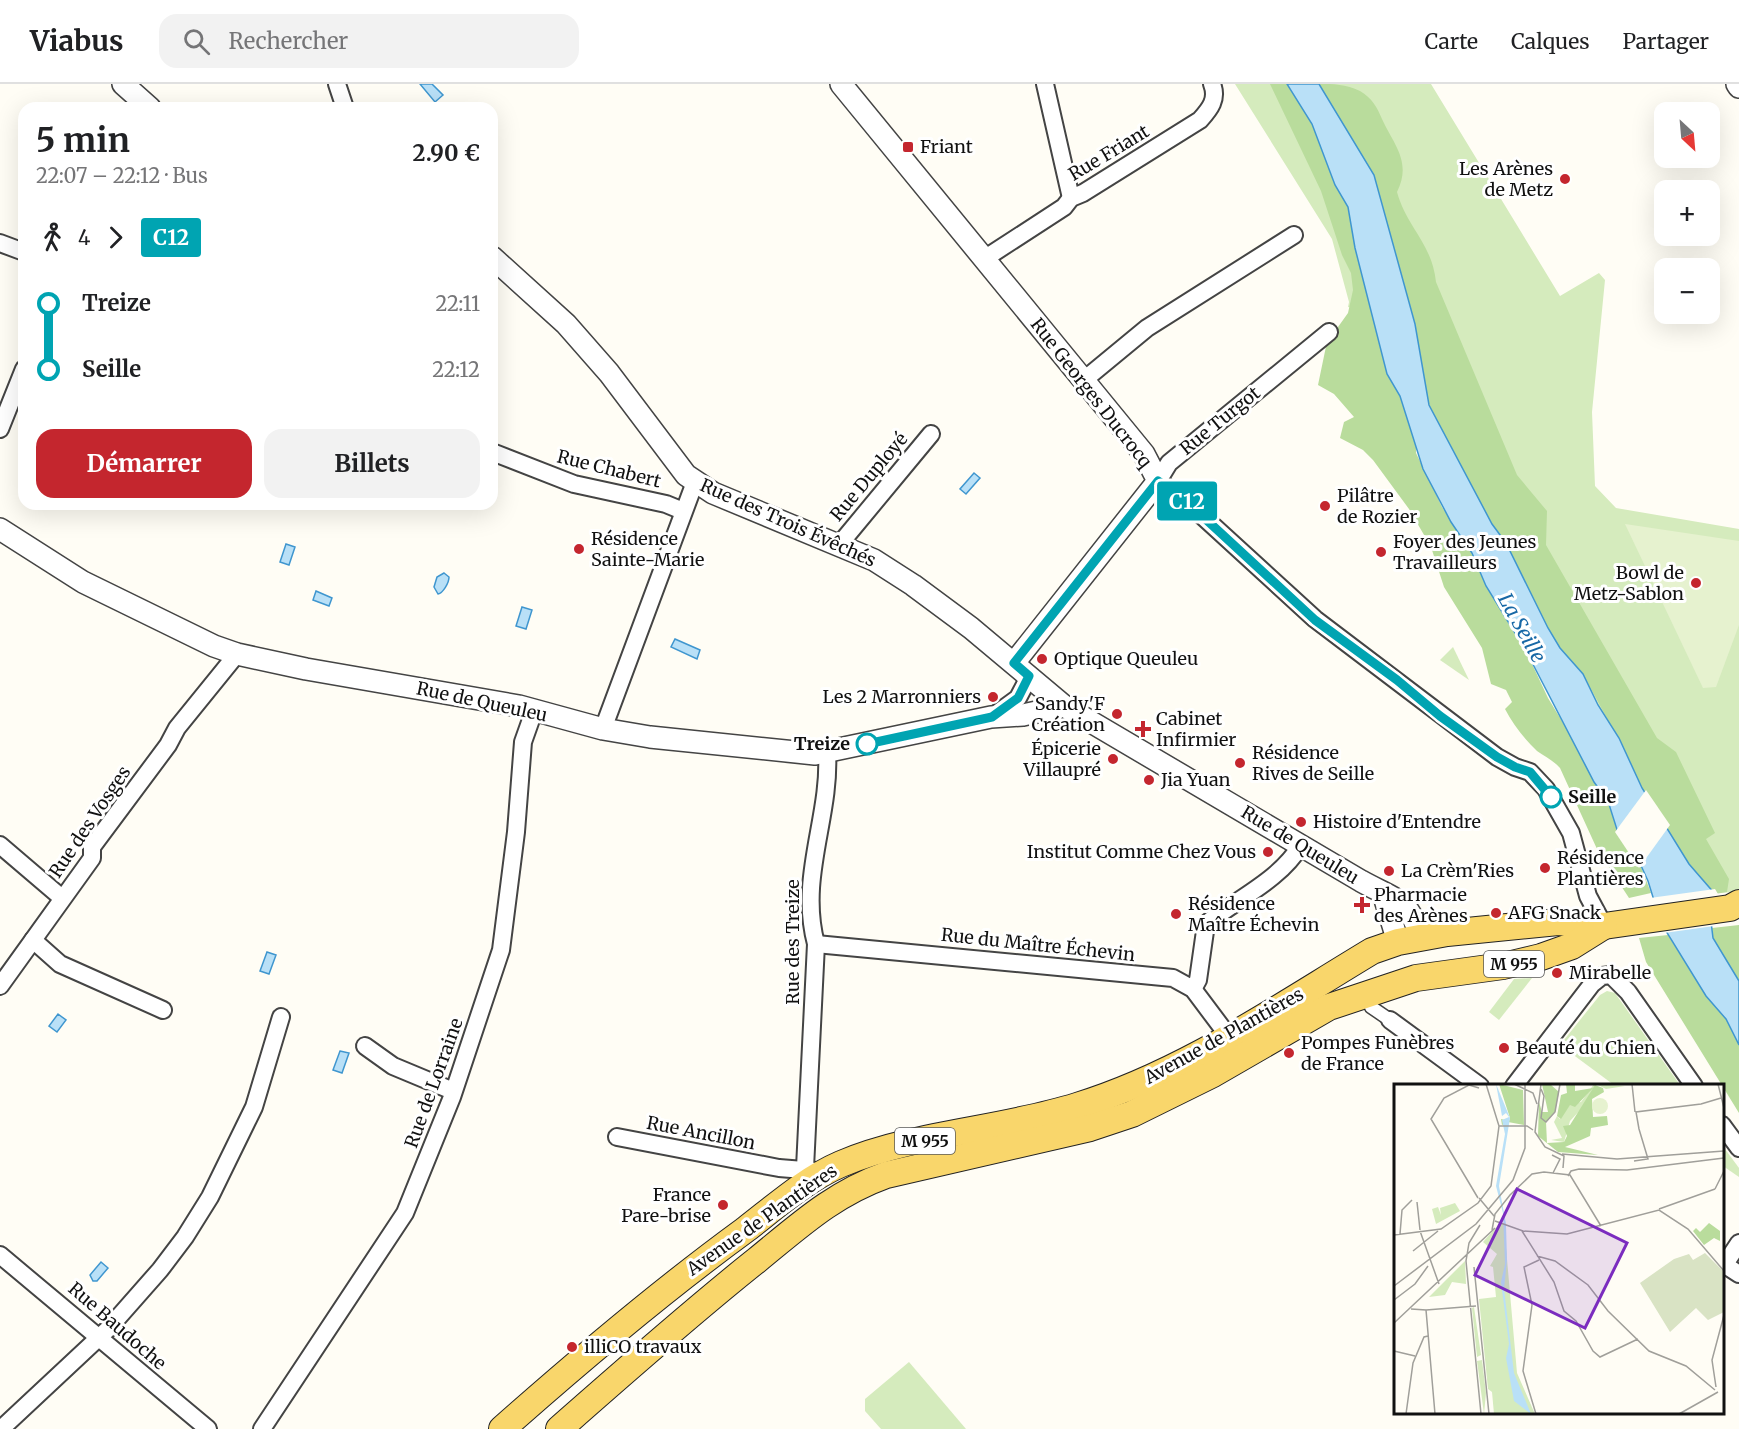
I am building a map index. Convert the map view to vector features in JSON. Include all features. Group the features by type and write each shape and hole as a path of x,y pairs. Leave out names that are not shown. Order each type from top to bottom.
{"main road":[{"name":"Avenue de Plantières","path":"502,1429 612,1332 690,1269 794,1194 812,1172 876,1152 1074,1107 1105,1097 1179,1065 1372,951 1410,939 1558,922 1604,926 1736,907"},
{"name":"Avenue de Plantières","path":"559,1429 712,1296 831,1201 855,1186 886,1175 1090,1128 1132,1114 1213,1074 1329,1006 1416,978 1524,963 1565,949 1604,926"},
{"path":"1410,939 1416,978"}],"street":[{"path":"123,84 143,102"},
{"path":"337,84 343,102"},
{"name":"Rue Georges Ducrocq","path":"841,84 1144,454 1158,481 1186,501 1287,595 1329,630 1497,757 1530,772 1546,789 1571,833 1588,896 1604,926"},
{"path":"1045,84 1071,198"},
{"name":"Rue Friant","path":"984,259 1064,207 1071,198 1083,193 1200,120 1211,108 1213,88"},
{"path":"1084,380 1147,328 1294,235"},
{"path":"0,243 18,250"},
{"name":"Rue des Trois Évêchés","path":"498,262 566,324 609,373 686,475 713,493 874,560 913,585 1022,670 1064,706"},
{"name":"Rue Turgot","path":"1022,670 1158,481 1169,462 1329,332"},
{"path":"0,429 18,384"},
{"name":"Rue Duployé","path":"838,545 931,434"},
{"name":"Rue Chabert","path":"498,454 574,484 666,504 683,511"},
{"path":"603,729 695,482"},
{"name":"Rue de Queuleu","path":"0,529 83,582 214,646 237,654 534,711 603,729 727,747 804,754 827,752 992,717 1023,715 1064,706 1383,893 1410,939"},
{"name":"Rue des Vosges","path":"0,986 92,858 92,847 168,745 177,728 237,654"},
{"name":"Rue de Queuleu","path":"992,717 1018,698 1022,670"},
{"name":"Rue de Lorraine","path":"261,1429 405,1213 453,1091 501,950 516,832 523,742 534,711"},
{"name":"Rue des Treize","path":"812,1172 816,944 809,919 810,891 827,752"},
{"path":"0,845 62,898"},
{"path":"1228,1037 1193,989 1198,980 1206,924 1231,903 1245,898 1292,860 1301,845"},
{"path":"33,940 60,964 163,1011"},
{"name":"Rue du Maître Échevin","path":"816,944 1173,978 1193,989"},
{"path":"1516,1084 1592,984 1602,976 1611,975 1628,992 1694,1084"},
{"path":"1366,993 1371,1007 1477,1084"},
{"path":"1,1429 99,1336 160,1270 210,1197 254,1107 281,1017"},
{"path":"365,1046 393,1066 453,1091"},
{"path":"1724,1128 1739,1148"},
{"name":"Rue Ancillon","path":"616,1137 778,1168 812,1172"},
{"path":"778,1168 794,1194"},
{"path":"1739,1243 1724,1263 1739,1274"},
{"name":"Rue Baudoche","path":"0,1255 208,1429"}],"green space":[{"path":"1235,84 1431,84 1560,296 1599,273 1605,280 1592,412 1595,486 1616,508 1739,529 1739,892 1683,894 1379,312 1348,307 1349,302 1332,239"},
{"path":"1270,84 1287,84 1312,124 1335,185 1348,207 1355,248 1387,374 1400,396 1416,440 1416,453 1442,507 1472,553 1486,586 1525,649 1548,698 1582,754 1594,782 1608,801 1619,836 1638,859 1651,893 1629,898 1597,849 1560,768 1532,746 1508,715 1505,709 1512,702 1506,690 1491,684 1482,648 1444,587 1431,547 1409,509 1373,460 1363,450 1340,438 1344,422 1354,417 1334,394 1318,385 1329,332 1338,327 1348,313 1353,290 1351,273 1342,255 1321,191"},
{"path":"1319,84 1345,86 1364,94 1376,107 1396,146 1403,172 1397,192 1401,205 1430,257 1436,282 1517,475 1547,511 1546,545 1657,738 1676,752 1715,833 1706,839 1729,879 1727,892 1715,894 1689,864 1642,788 1583,674 1560,648 1548,628 1506,543 1492,524 1429,405 1415,324 1374,175"},
{"name":"Bowl de Metz-Sablon","path":"1625,524 1739,541 1739,625 1716,687 1703,688"},
{"path":"1453,647 1469,680 1440,660"},
{"path":"1739,925 1739,981 1713,938 1712,928"},
{"path":"1668,935 1706,996 1726,1019 1739,1045 1739,1113 1724,1089 1724,1084 1721,1084 1646,962 1639,938"},
{"path":"1532,978 1499,1020 1489,1012 1514,979"},
{"path":"1607,991 1615,993 1679,1084 1613,1084 1560,1045 1600,995"},
{"path":"1724,1148 1739,1168 1739,1177 1724,1167"},
{"path":"909,1362 966,1429 881,1429 865,1411 865,1399"}],"water":[{"path":"420,84 432,84 443,95 435,102"},
{"name":"La Seille","path":"1287,84 1319,84 1374,175 1415,324 1429,405 1492,524 1506,543 1548,628 1560,648 1583,674 1598,705 1619,738 1642,788 1689,864 1715,894 1710,913 1713,938 1739,981 1739,1045 1726,1019 1706,996 1661,923 1648,881 1638,859 1619,836 1608,801 1594,782 1525,649 1486,586 1472,553 1451,522 1423,469 1400,396 1387,374 1355,248 1348,207 1335,185 1312,124"},
{"path":"974,473 980,478 966,494 960,489"},
{"path":"286,544 295,547 289,565 280,562"},
{"path":"444,573 449,577 448,582 444,590 438,594 434,587 437,577"},
{"path":"316,591 332,598 329,606 313,600"},
{"path":"522,607 532,610 526,629 516,626"},
{"path":"675,639 700,650 697,659 671,647"},
{"path":"267,952 276,955 269,974 260,971"},
{"path":"58,1014 66,1020 57,1032 49,1026"},
{"path":"340,1051 349,1053 342,1073 333,1070"},
{"path":"101,1262 108,1268 97,1281 93,1281 90,1275"}],"pier":[{"path":"1646,790 1670,825 1639,868 1615,832"},
{"path":"1715,889 1718,894 1713,913 1714,926 1664,933 1650,898"}],"bus line":[{"name":"C12","path":"867,744 992,717 1018,698 1029,676 1014,663 1158,481 1186,501 1315,620 1497,757 1530,772 1551,797"}],"place":[{"name":"Friant","path":"908,147"},
{"name":"Les Arènes de Metz","path":"1565,179"},
{"name":"Pilâtre de Rozier","path":"1325,506"},
{"name":"Résidence Sainte-Marie","path":"579,549"},
{"name":"Foyer des Jeunes Travailleurs","path":"1381,552"},
{"name":"Bowl de Metz-Sablon","path":"1696,583"},
{"name":"Optique Queuleu","path":"1042,659"},
{"name":"Les 2 Marronniers","path":"993,697"},
{"name":"Sandy'F Création","path":"1117,714"},
{"name":"Cabinet Infirmier","path":"1143,729"},
{"name":"Treize","path":"867,744"},
{"name":"Épicerie Villaupré","path":"1113,759"},
{"name":"Résidence Rives de Seille","path":"1240,763"},
{"name":"Jia Yuan","path":"1149,780"},
{"name":"Seille","path":"1551,797"},
{"name":"Histoire d'Entendre","path":"1301,822"},
{"name":"Institut Comme Chez Vous","path":"1268,852"},
{"name":"Résidence Plantières","path":"1545,868"},
{"name":"La Crèm'Ries","path":"1389,871"},
{"name":"Pharmacie des Arènes","path":"1362,905"},
{"name":"AFG Snack","path":"1496,913"},
{"name":"Résidence Maître Échevin","path":"1176,914"},
{"name":"Mirabelle","path":"1557,973"},
{"name":"Beauté du Chien","path":"1504,1048"},
{"name":"Pompes Funèbres de France","path":"1289,1053"},
{"name":"France Pare-brise","path":"723,1205"},
{"name":"illiCO travaux","path":"572,1347"}]}
